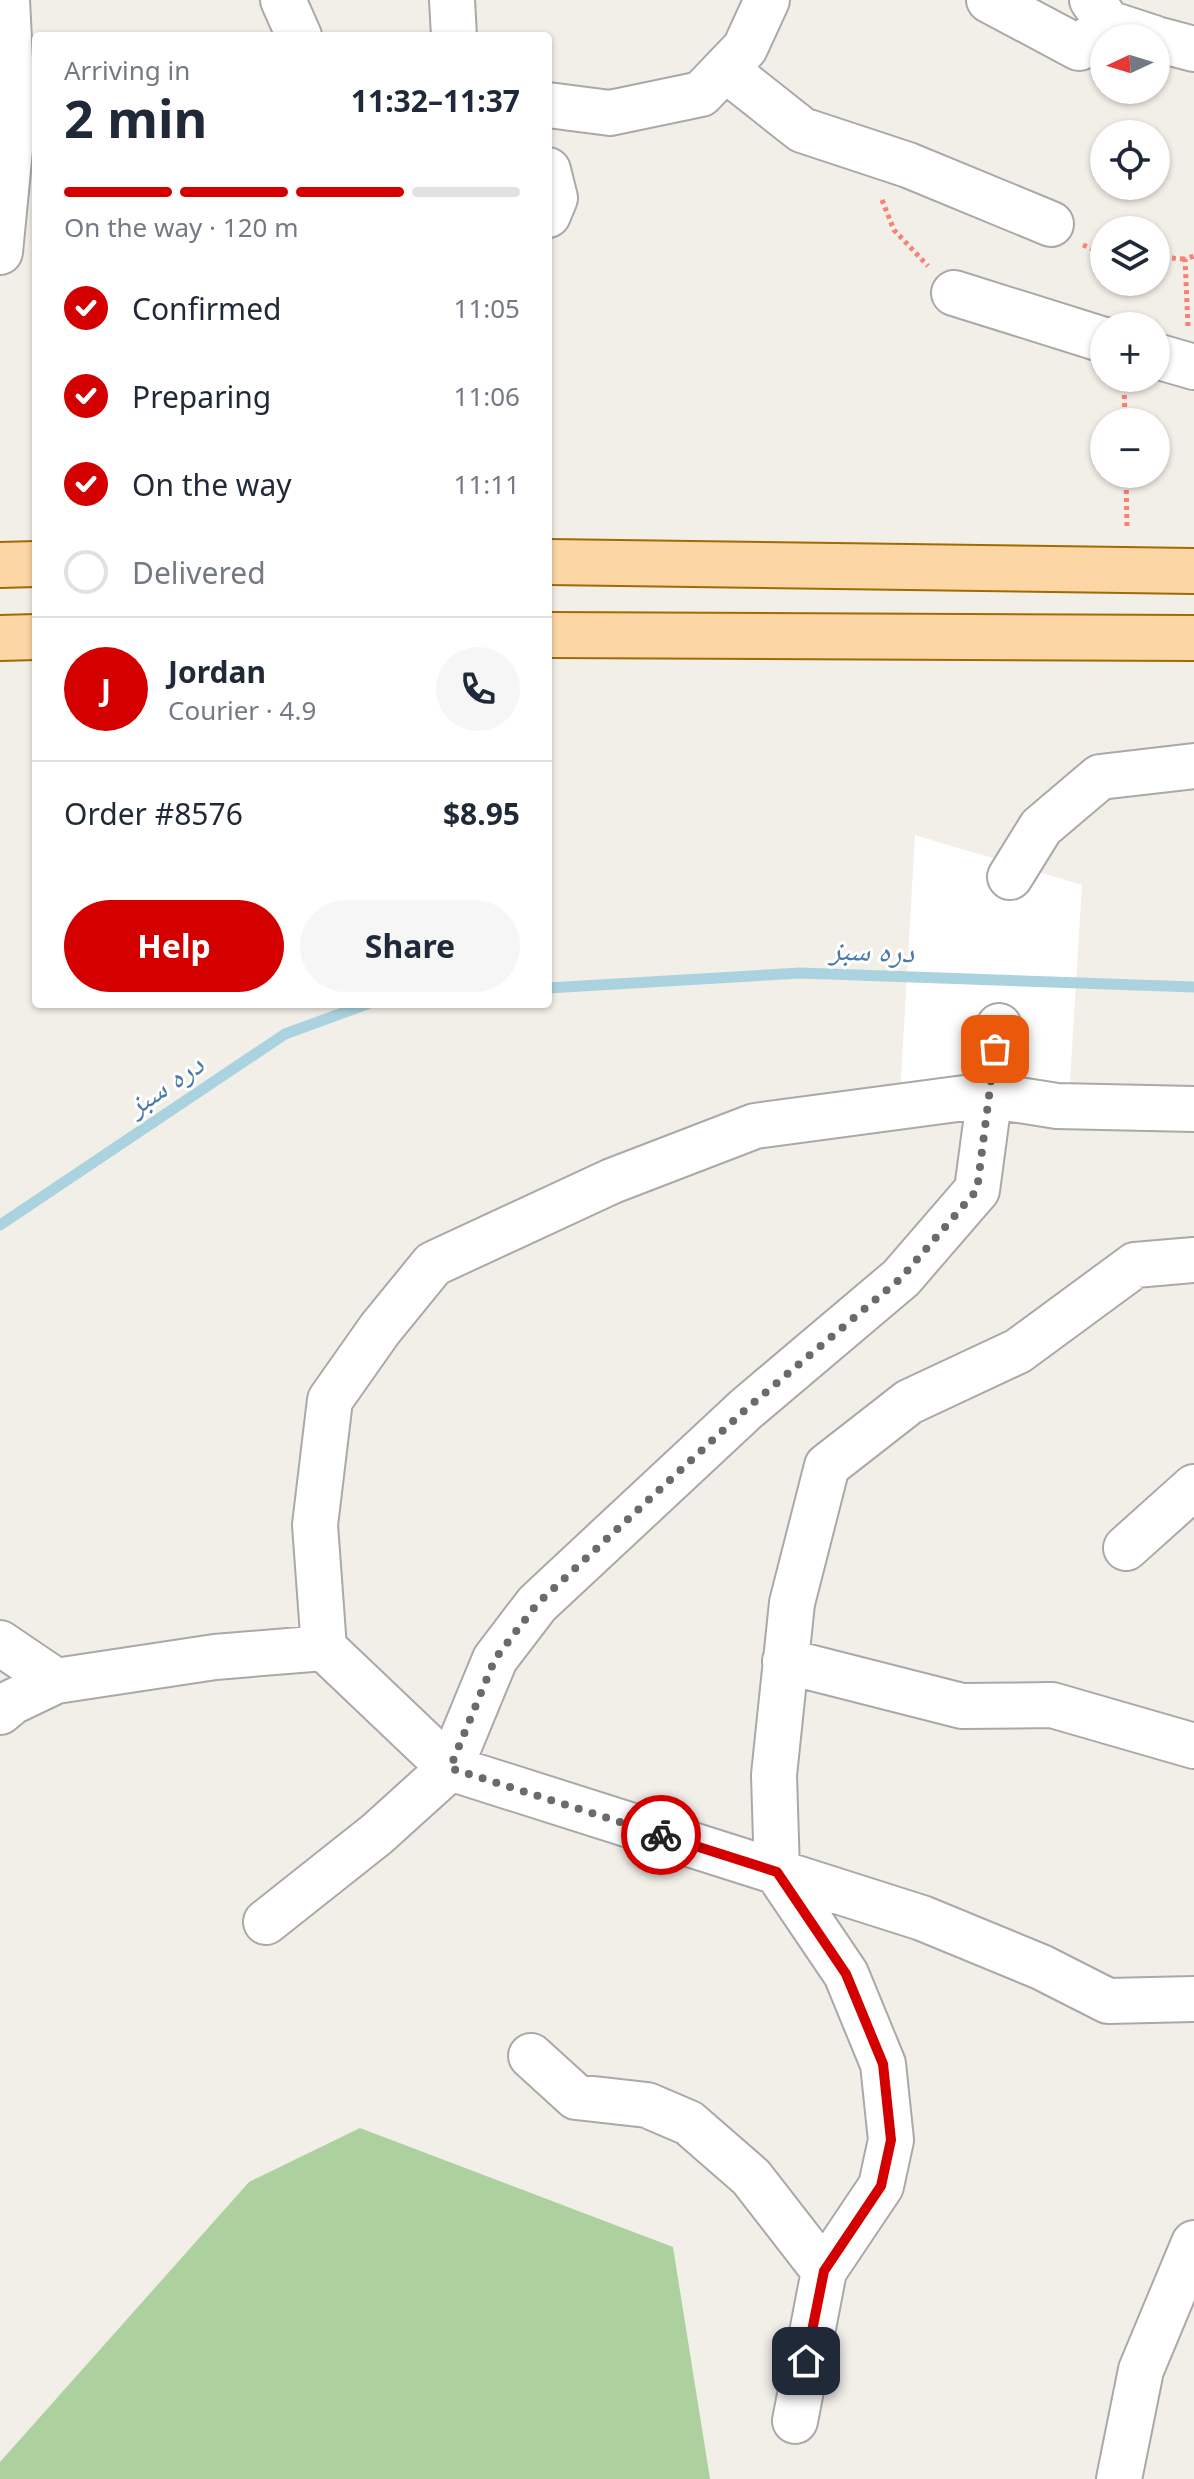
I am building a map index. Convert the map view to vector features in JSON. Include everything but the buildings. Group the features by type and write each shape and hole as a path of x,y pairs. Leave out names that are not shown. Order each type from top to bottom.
{"main road":[{"path":"552,562 1194,571"},
{"path":"0,565 32,564"},
{"path":"552,635 1194,638"},
{"path":"0,638 32,637"}],"street":[{"path":"0,252 13,119 7,0"},
{"path":"283,0 297,32"},
{"path":"452,0 454,32"},
{"path":"552,106 610,113 701,94 745,48 767,0"},
{"path":"989,0 1079,48 1100,11 1126,24"},
{"path":"1170,42 1194,49"},
{"path":"725,69 802,130 863,150 1051,224"},
{"path":"552,186 555,198 552,205"},
{"path":"954,293 1090,336"},
{"path":"1010,877 1041,827 1100,777 1194,766"},
{"path":"266,1922 377,1834 450,1768 495,1659 537,1604 746,1409 901,1278 977,1190 987,1095 999,1026"},
{"path":"1194,1109 1057,1106 987,1095 755,1126 612,1181 433,1264 380,1329 330,1400 315,1525 324,1648 450,1768 922,1918 1041,1967 1108,2001 1194,1999"},
{"path":"795,2421 824,2271 881,2186 891,2140 883,2064 846,1974 777,1872 774,1775 792,1603 827,1466 909,1402 1018,1351 1135,1265 1194,1260"},
{"path":"1126,1548 1194,1487"},
{"path":"0,1643 56,1681"},
{"path":"0,1712 12,1702 56,1681 215,1657 324,1648"},
{"path":"785,1661 962,1706 1052,1705 1194,1746"},
{"path":"531,2056 576,2097 647,2105 689,2123 751,2177 824,2271"},
{"path":"1119,2479 1141,2370 1194,2243"}],"path":[{"path":"863,150 894,230 954,293"},
{"path":"1170,258 1194,256"},
{"path":"1180,363 1185,259"},
{"path":"1126,488 1128,570"}],"green space":[{"path":"360,2128 673,2247 710,2479 0,2479 0,2462 249,2182"}],"pier":[{"path":"915,835 1082,885 1068,1114 899,1113"}],"waterway":[{"name":"دره سبز","path":"552,988 800,973 1194,987"},
{"name":"دره سبز","path":"0,1225 285,1034 356,1008"}],"way so far":[{"path":"661,1835 450,1768 495,1659 537,1604 746,1409 901,1278 977,1190 995,1049"}],"route":[{"path":"661,1835 777,1872 846,1974 883,2064 891,2140 881,2186 824,2271 806,2361"}]}
